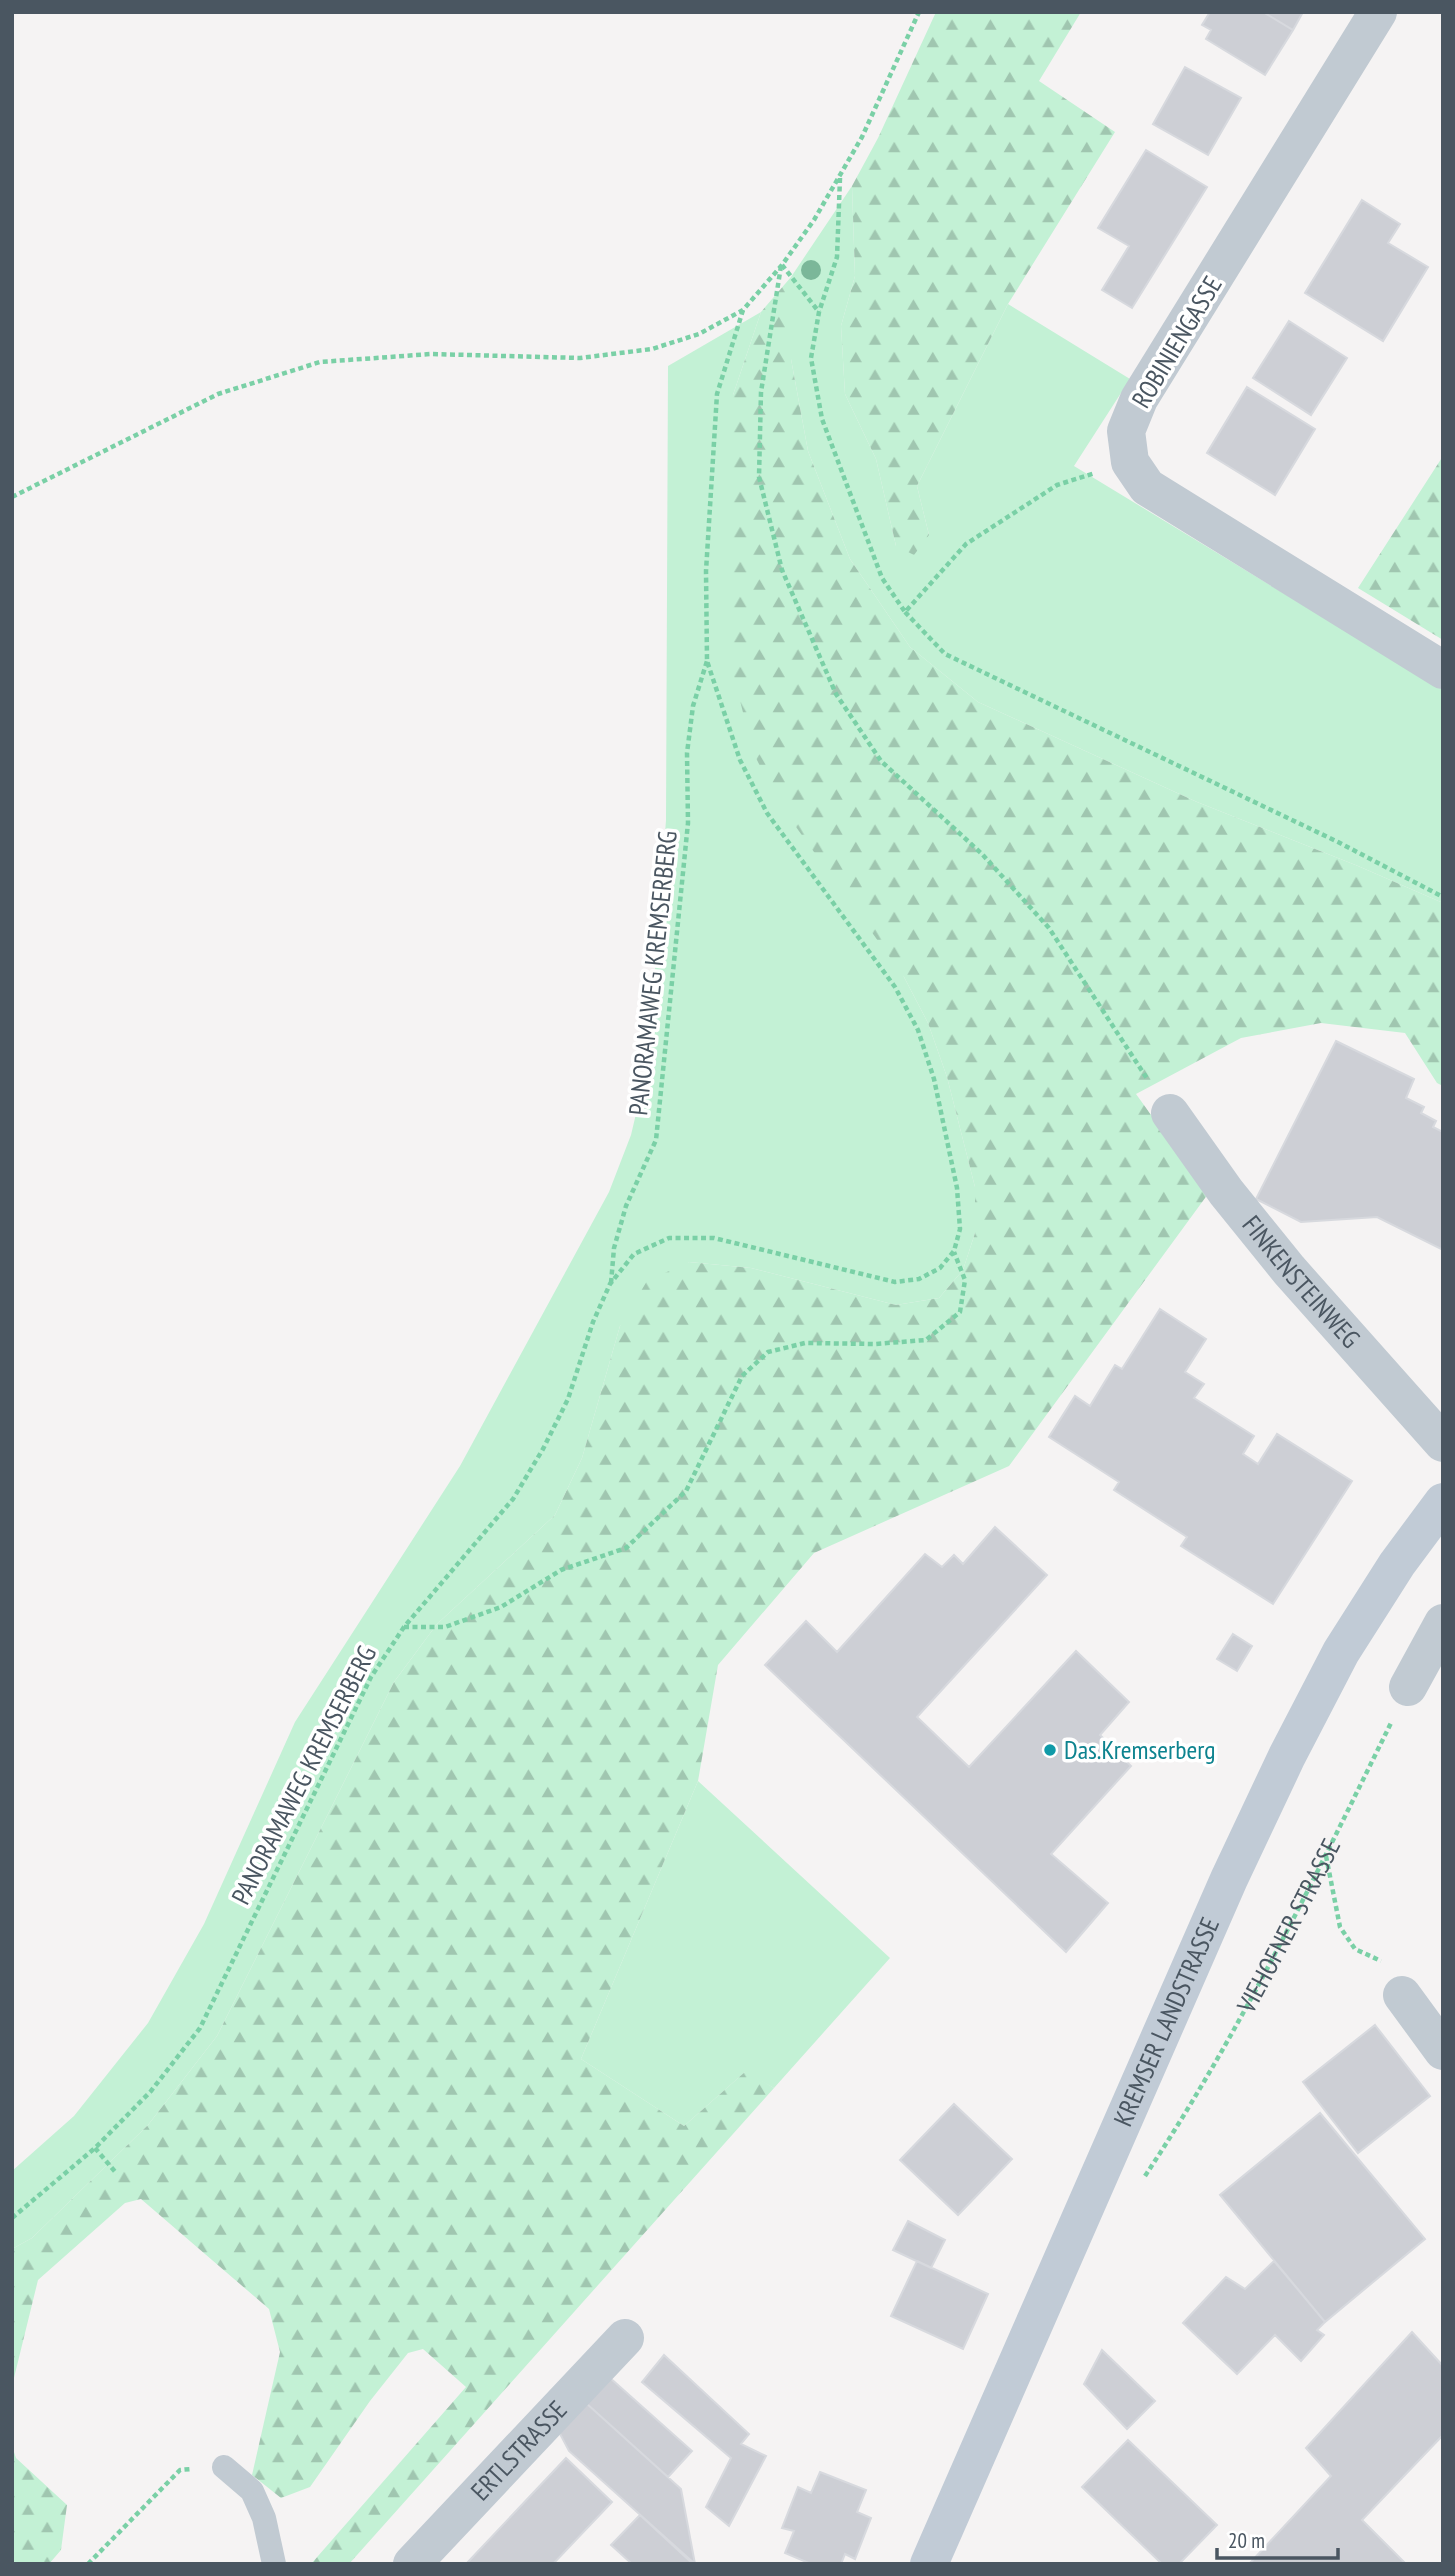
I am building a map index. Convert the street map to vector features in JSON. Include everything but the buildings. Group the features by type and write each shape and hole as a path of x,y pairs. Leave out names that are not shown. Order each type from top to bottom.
{"main road":[{"name":"KREMSER LANDSTRASSE","path":"929,2564 1103,2166 1287,1756 1341,1652 1396,1564 1443,1502"}],"street":[{"name":"ROBINIENGASSE","path":"1130,462 1126,430 1139,400 1378,12"},
{"path":"1130,462 1147,487 1443,670"},
{"name":"FINKENSTEINWEG","path":"1170,1114 1226,1192 1289,1270 1443,1443"},
{"path":"1408,1687 1443,1623"},
{"path":"1402,1995 1443,2051"},
{"name":"ERTLSTRASSE","path":"412,2564 625,2338"}],"lane":[{"path":"224,2467 252,2491 264,2518 274,2564"}],"path":[{"path":"12,496 218,394 320,362 431,354 580,358 652,349 699,334 743,310 782,265 814,220 862,137 919,12"},
{"path":"840,178 836,257 819,312 811,358 822,419 882,578 905,612 944,654 1338,842 1443,897"},
{"path":"782,265 819,312"},
{"path":"782,265 761,392 759,477 782,570 836,694 881,761 982,854 1049,928 1170,1114"},
{"name":"PANORAMAWEG KREMSERBERG","path":"610,1284 614,1248 626,1206 656,1140 688,823 687,753 693,706 707,660 706,571 718,394 743,310"},
{"path":"905,612 966,544 1057,485 1130,462"},
{"name":"PANORAMAWEG KREMSERBERG","path":"12,2218 95,2148 151,2091 200,2028 371,1677 404,1627 513,1499 543,1449 568,1399 593,1322 610,1284 634,1254 669,1238 714,1238 895,1282 919,1279 940,1268 954,1251 960,1229 957,1188 934,1079 918,1030 895,987 767,813 740,760 707,660"},
{"path":"404,1627 445,1627 457,1623 501,1607 561,1570 626,1548 686,1491 742,1376 768,1352 805,1343 875,1345 926,1340 960,1311 965,1280 954,1251"},
{"name":"VIEHOFNER STRASSE","path":"1103,2166 1140,2184 1187,2113 1256,1990 1408,1687"},
{"path":"1326,1855 1340,1927 1355,1949 1383,1962"},
{"path":"95,2148 117,2174"},
{"path":"88,2564 180,2470 224,2467"}],"green space":[{"path":"936,12 1081,12 1039,81 1115,132 1008,304 917,486 929,535 914,555 896,546 876,459 845,394 841,326 855,276 852,186 878,138"},
{"path":"852,186 855,276 841,326 845,394 876,459 896,546 929,535 917,486 1008,304 1130,379 1074,466 1443,690 1443,903 1197,802 978,702 910,647 850,559 808,451 791,359 791,277"},
{"path":"791,277 791,359 808,451 850,559 910,647 978,702 1197,802 1443,903 1443,1086 1437,1083 1405,1033 1321,1023 1241,1038 1136,1094 1208,1194 1009,1466 814,1553 718,1665 698,1781 581,2059 684,2126 746,2071 774,2088 349,2564 311,2564 466,2387 423,2349 408,2353 370,2401 310,2487 281,2498 252,2475 280,2352 269,2309 141,2199 125,2203 38,2280 12,2386 12,2249 32,2238 148,2125 217,2036 394,1682 437,1624 555,1515 582,1458 620,1326 647,1281 689,1262 751,1268 896,1305 939,1298 963,1270 975,1233 975,1187 947,1077 928,1023 904,977 778,802 753,752 729,657 733,395 761,312"},
{"path":"761,312 733,395 904,977 928,1023 947,1077 975,1187 975,1233 963,1270 939,1298 896,1305 751,1268 689,1262 620,1326 582,1458 555,1515 437,1624 394,1682 217,2036 148,2125 32,2238 12,2249 12,2171 74,2116 148,2023 204,1924 295,1722 460,1466 609,1192 631,1135 648,1063 666,820 668,366"},
{"path":"1443,456 1443,640 1358,588"},
{"path":"698,1781 890,1958 774,2088 745,2072 684,2126 581,2059"},
{"path":"12,2446 16,2458 67,2505 61,2550 49,2564 12,2564"}],"place":[{"name":"Das.Kremserberg","path":"1050,1750"}]}
